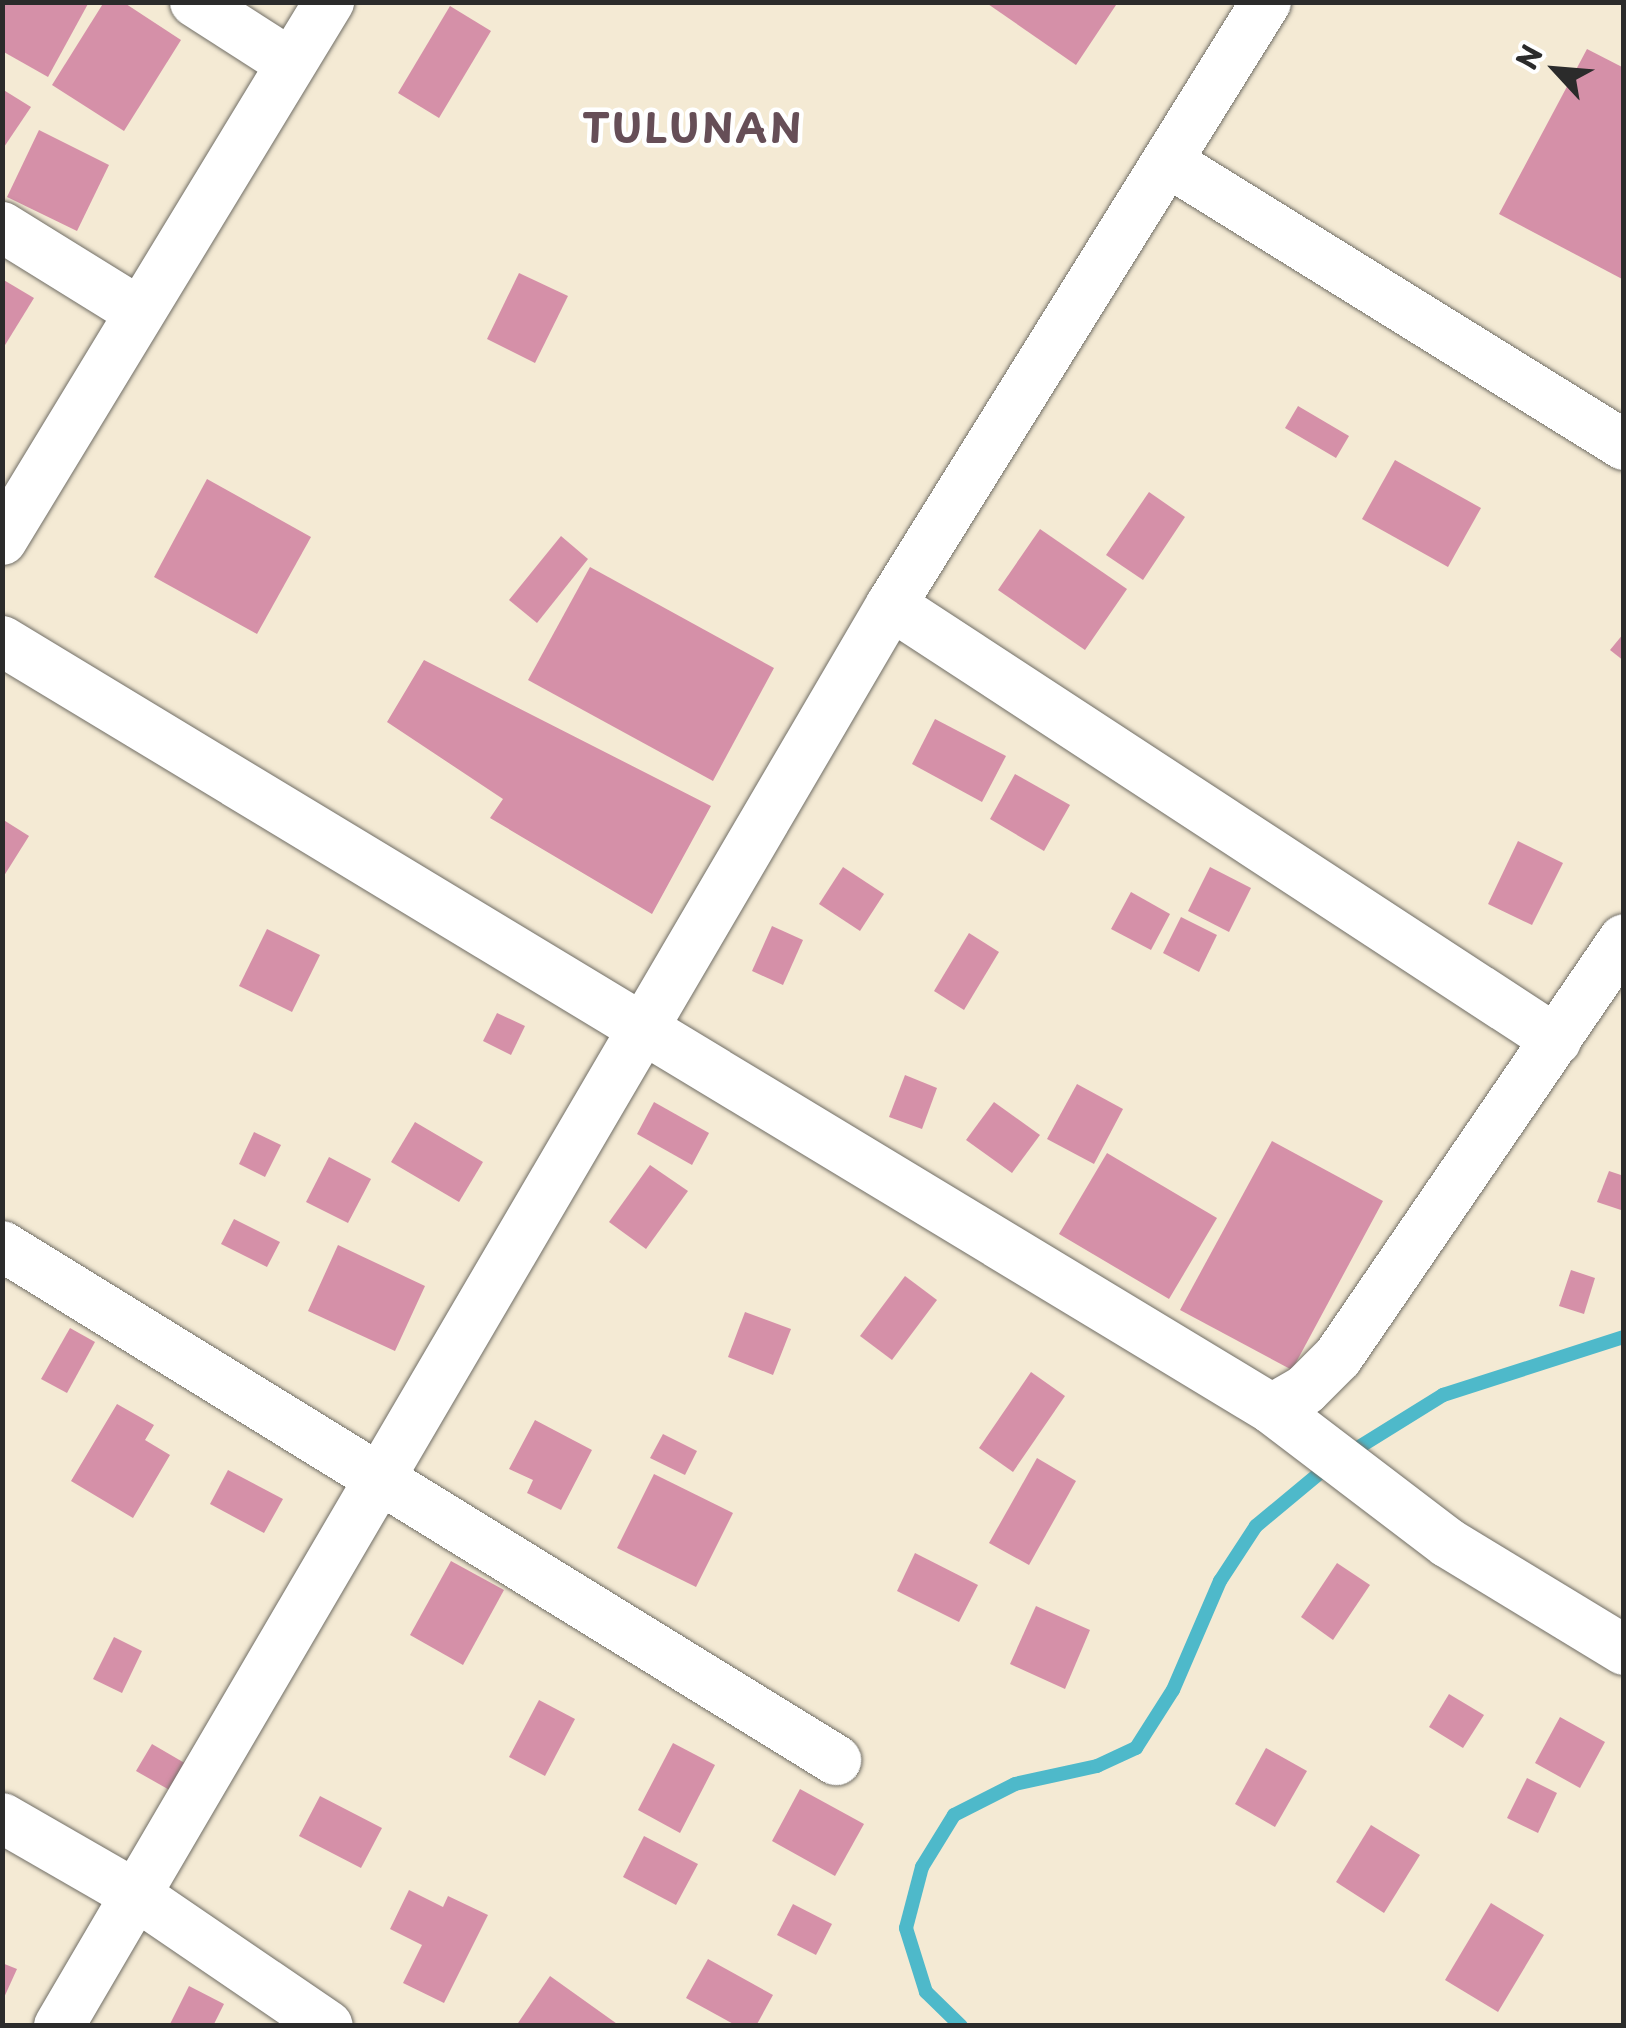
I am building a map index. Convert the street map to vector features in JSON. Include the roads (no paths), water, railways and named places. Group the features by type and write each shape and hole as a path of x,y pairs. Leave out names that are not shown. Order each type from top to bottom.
{"street":[{"path":"195,2 290,63"},
{"path":"2,540 329,2"},
{"path":"59,2026 890,605 1266,2"},
{"path":"1168,162 1624,445"},
{"path":"2,228 138,312"},
{"path":"890,605 1556,1040"},
{"path":"2,641 1272,1409 1448,1544 1624,1650"},
{"path":"1272,1409 1305,1390 1338,1357 1624,938"},
{"path":"2,1246 836,1760"},
{"path":"2,1818 136,1895 328,2026"}],"waterway":[{"path":"961,2026 926,1992 906,1928 922,1867 954,1815 1015,1784 1097,1766 1136,1748 1173,1690 1220,1581 1256,1526 1327,1467 1443,1395 1624,1337"}],"district":[{"name":"TULUNAN","path":"693,127"}]}
